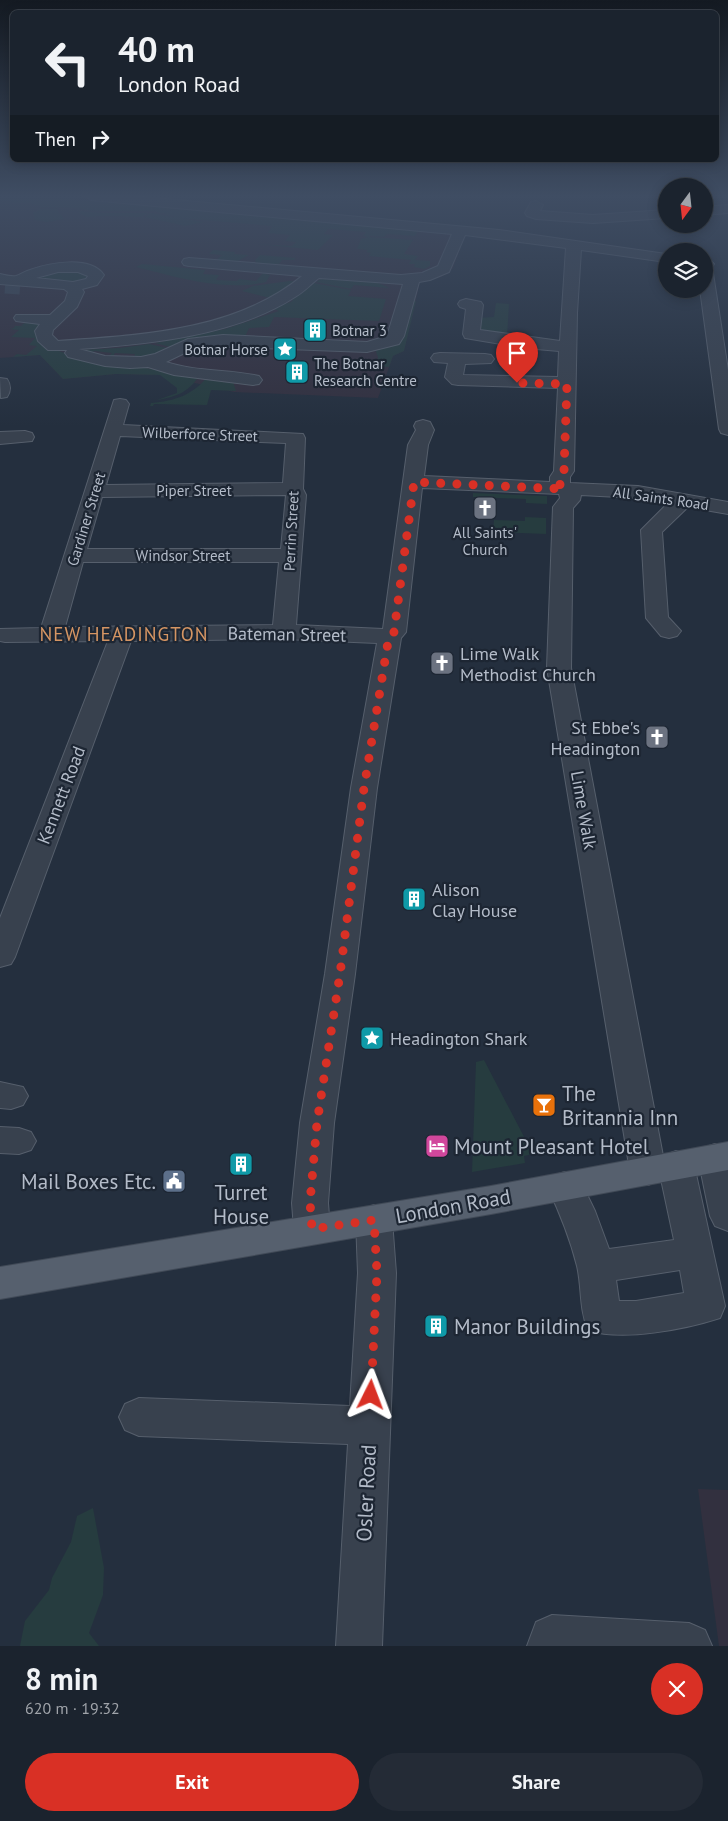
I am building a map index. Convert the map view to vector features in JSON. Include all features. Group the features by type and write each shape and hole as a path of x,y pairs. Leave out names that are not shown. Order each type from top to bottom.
{"main road":[{"name":"London Road","path":"0,1282 374,1220 722,1157"}],"street":[{"path":"7,282 33,273"},
{"path":"7,282 27,287 37,282 72,287 92,282 96,276 92,273"},
{"path":"307,273 412,280 437,273"},
{"path":"54,346 145,338 210,325 270,306 321,275 333,273"},
{"name":"Lime Walk","path":"572,273 564,471 560,477 560,485 571,495 570,500 564,507 559,668 662,1168"},
{"path":"72,287 76,292 76,296 70,306 52,320 43,331 44,337 54,346 97,360 150,361 161,358 186,344 200,342 297,345 320,354 367,347 393,340 396,336 412,280"},
{"path":"709,298 728,429"},
{"path":"466,304 475,305 470,334 525,343 568,347"},
{"path":"22,318 52,320"},
{"path":"438,358 484,359"},
{"path":"458,358 454,377 458,380 567,384"},
{"path":"150,361 175,371 231,375 252,380"},
{"name":"Gardiner Street","path":"51,634 120,404"},
{"path":"312,1229 310,1202 317,1123 340,974 364,788 390,636 394,632 418,446 425,430 423,426"},
{"name":"Wilberforce Street","path":"112,430 289,437"},
{"path":"0,438 25,437"},
{"name":"Perrin Street","path":"284,632 296,495 293,489 296,438 289,437"},
{"name":"All Saints Road","path":"414,482 638,492 728,508"},
{"name":"Piper Street","path":"94,491 293,489"},
{"path":"669,631 657,618 651,530 684,500"},
{"name":"Windsor Street","path":"75,556 291,554"},
{"name":"Bateman Street","path":"5,635 284,632 390,636"},
{"name":"Kennett Road","path":"0,956 122,634"},
{"path":"722,1157 728,1216"},
{"path":"565,1186 577,1211 596,1267 602,1318 636,1318 706,1306 695,1252 662,1168"},
{"name":"Osler Road","path":"359,1646 377,1273 374,1220"},
{"path":"596,1267 695,1252"},
{"path":"139,1418 369,1426"},
{"path":"550,1646 552,1638 689,1646"}],"shaded area":[{"path":"0,273 447,273 441,277 420,282 404,351 393,356 378,398 234,392 160,375 116,374 63,379 40,355 0,358"},
{"path":"698,1489 728,1490 728,1646 719,1646"}],"green space":[{"path":"36,273 83,273 87,274 88,278 77,284 29,279"},
{"path":"159,273 204,273 219,275 216,280 237,281 239,279 256,281 263,273 270,275 266,282 250,285 217,284"},
{"path":"332,278 376,282 389,288 354,285 351,289 316,282 321,279"},
{"path":"290,281 300,282 278,300 242,291 253,286"},
{"path":"314,283 351,290 348,296 386,299 379,321 274,317 269,327 249,328 244,339 187,341 170,347 155,343 225,329 279,311 271,308 291,302 293,300 292,297"},
{"path":"412,301 416,301 404,351 393,356 389,367 377,366 378,357 375,349 387,346"},
{"path":"496,303 509,304 507,336 556,339 539,343 477,330 478,318 494,317"},
{"path":"27,322 41,322 49,348 84,359 199,376 191,386 181,393 157,400 177,393 177,388 160,375 116,374 63,379 40,355 13,357 17,354 26,355 37,346 29,345 35,338 11,337 19,330 10,329 15,326 23,326 21,325"},
{"path":"149,344 167,348 157,355 133,359 135,354 115,353 112,358 107,358 112,353 95,351 89,354 77,350 120,348"},
{"path":"208,376 233,382 236,391 211,390 207,405 154,404 150,406 151,403 168,401 183,396 196,388"},
{"path":"473,493 547,496 547,504 526,503 526,499 473,497"},
{"path":"525,517 546,518 546,534 493,532 494,520 525,521"},
{"path":"484,1060 533,1154 524,1156 525,1163 472,1172 476,1062"},
{"path":"93,1508 104,1568 103,1595 89,1633 99,1646 20,1646 25,1621 49,1590 52,1578 71,1542 77,1516"}],"tunnel":[{"path":"5,286 21,287"}],"place":[{"name":"Botnar 3","path":"315,330"},
{"name":"Botnar Horse","path":"285,349"},
{"name":"The Botnar Research Centre","path":"297,372"},
{"name":"All Saints' Church","path":"485,508"},
{"name":"Lime Walk Methodist Church","path":"442,663"},
{"name":"St Ebbe's Headington","path":"657,737"},
{"name":"Alison Clay House","path":"414,899"},
{"name":"Headington Shark","path":"372,1038"},
{"name":"The Britannia Inn","path":"544,1105"},
{"name":"Mount Pleasant Hotel","path":"437,1146"},
{"name":"Turret House","path":"241,1164"},
{"name":"Mail Boxes Etc.","path":"174,1181"},
{"name":"Manor Buildings","path":"436,1326"}],"district":[{"name":"NEW HEADINGTON","path":"124,634"}],"route":[{"path":"371,1395 377,1273 374,1220 312,1229 310,1202 317,1123 340,974 364,788 388,642 394,632 414,482 564,489 560,485 560,477 564,471 567,384 517,383"}]}
